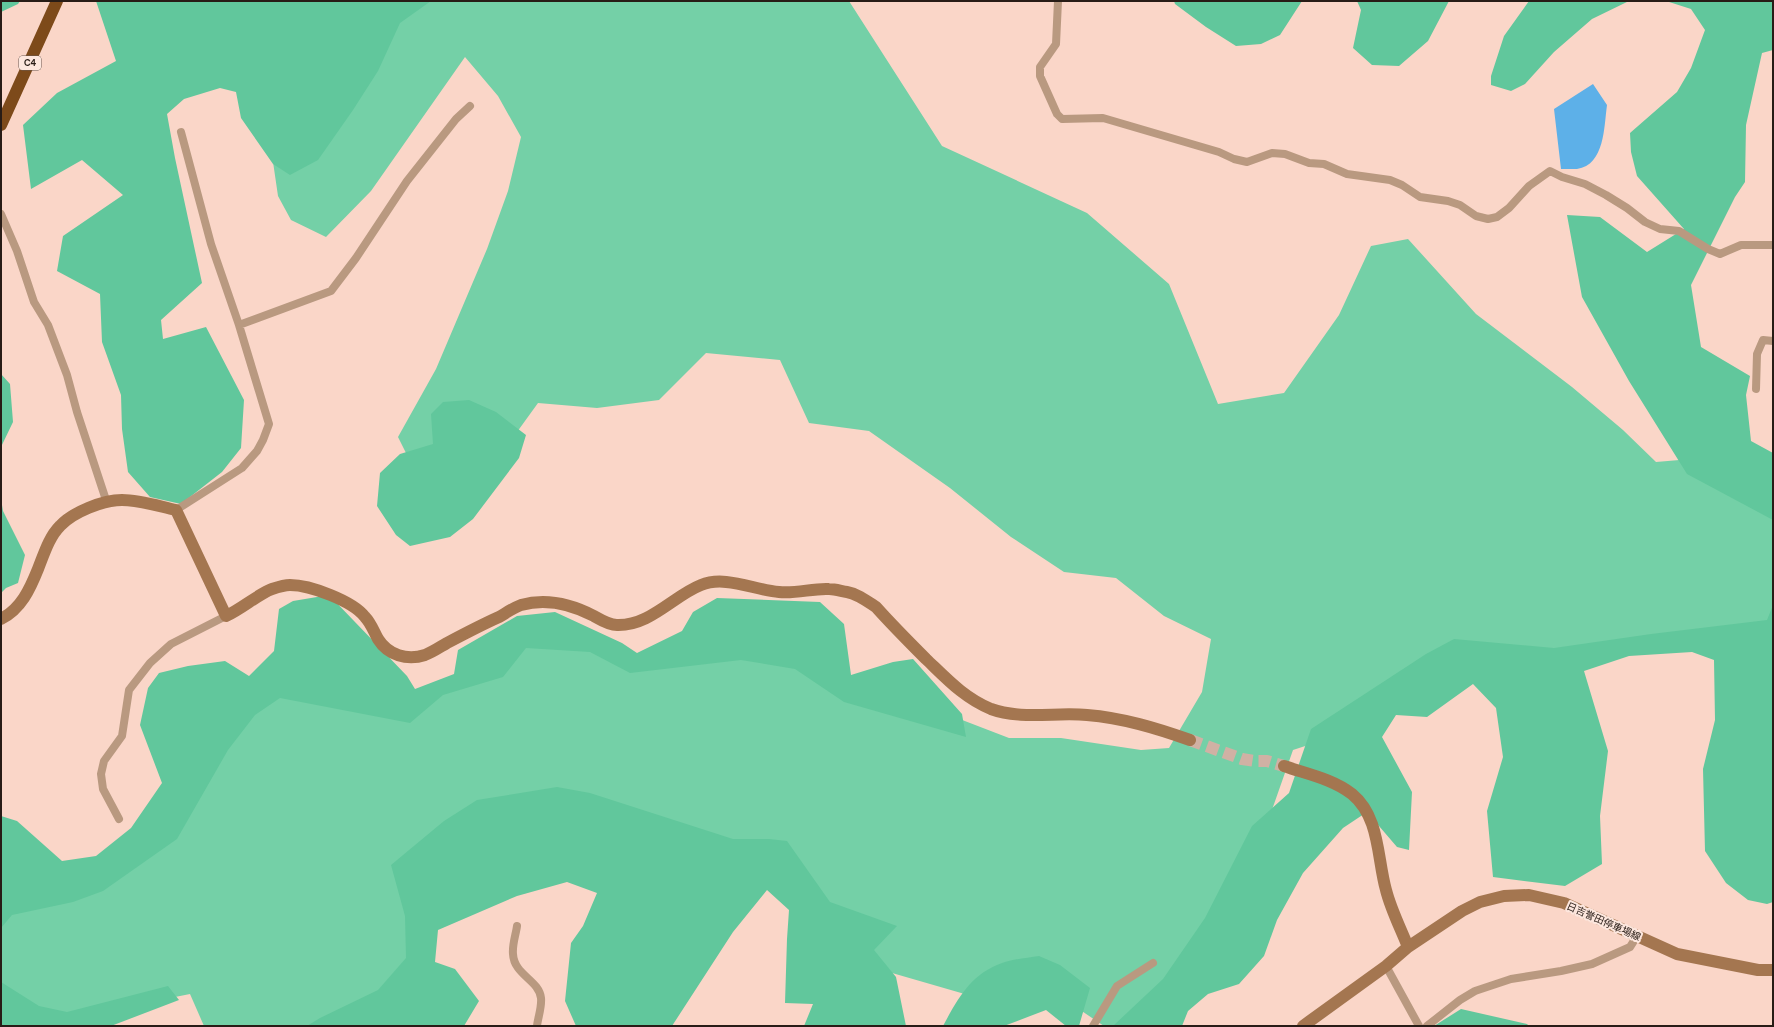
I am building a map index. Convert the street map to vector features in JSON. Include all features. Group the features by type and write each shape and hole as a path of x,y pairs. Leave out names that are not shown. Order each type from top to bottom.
{"highway":[{"name":"C4","path":"1,125 57,1"}],"street":[{"path":"1058,1 1056,44 1040,67 1040,76 1057,114 1062,119 1103,118 1219,152 1234,159 1247,162 1272,153 1285,154 1309,163 1324,164 1347,174 1390,180 1402,185 1420,197 1448,201 1460,205 1476,216 1488,219 1497,217 1509,208 1529,186 1550,171 1562,177 1586,184 1627,208 1645,222 1660,229 1679,231 1708,249 1720,254 1741,246 1773,244"},
{"path":"239,325 331,291 356,258 408,181 456,119 470,106"},
{"path":"1,619 8,616 28,595 48,544 60,526 81,511 107,502 120,500 176,510 242,468 263,440 269,424 239,325 211,244 180,132"},
{"path":"1,214 17,251 34,302 48,324 67,374 77,412 107,502"},
{"path":"1756,389 1758,354 1763,340 1773,341"},
{"path":"176,510 226,616"},
{"path":"119,819 103,789 101,774 104,761 122,736 129,690 150,663 171,644 236,612 271,589 290,585 318,591 353,607 365,616 379,641 384,646 396,655 410,657 425,655 478,626 521,605 547,602 569,605 602,621 616,625 630,624 640,621 702,584 730,583 779,592 828,588 849,592 863,598 876,607 951,683 967,697 991,709 1017,714 1086,715 1121,719 1190,740"},
{"path":"1284,766 1340,786 1353,795 1364,806 1373,824 1386,891 1408,947"},
{"name":"日吉誉田停車場線","path":"1303,1026 1386,966 1408,947 1462,910 1480,902 1504,896 1529,895 1564,903 1677,954 1758,970 1773,970"},
{"path":"517,926 513,953 516,964 524,976 536,985 541,997 537,1026"},
{"path":"1427,1026 1460,1000 1475,991 1511,979 1561,971 1592,964 1630,947 1637,936"},
{"path":"1093,1026 1117,986 1153,963"},
{"path":"1386,966 1419,1026"}],"green space":[{"path":"1,1 20,1 18,4 1,12"},
{"path":"96,1 431,1 400,23 378,71 318,160 290,175 273,164 241,118 236,92 220,88 184,99 167,114 202,283 161,320 163,339 206,327 244,400 241,448 222,472 181,504 150,497 128,472 122,429 121,395 102,342 100,294 57,271 63,236 123,195 82,160 31,189 23,125 57,93 116,61"},
{"path":"196,1 849,1 942,146 1087,213 1169,284 1218,404 1284,393 1339,315 1371,246 1408,239 1476,314 1572,387 1623,430 1656,462 1703,458 1773,490 1773,631 1497,666 1348,732 1293,750 1267,824 1138,1026 1104,1026 1055,993 975,997 861,964 784,879 450,851 414,992 364,1026 204,1026 190,994 105,1011 1,1018 1,882 127,855 280,672 411,704 549,628 627,660 682,648 814,663 1009,738 1061,738 1141,750 1169,748 1202,692 1211,639 1164,616 1116,578 1064,572 1011,537 950,488 869,431 809,423 780,360 706,353 659,400 597,408 538,403 504,450 422,485 398,437 436,369 487,249 508,191 521,137 498,96 465,57 371,191 326,237 291,220 278,196 266,114"},
{"path":"1174,1 1302,1 1280,35 1261,44 1236,46 1206,27 1175,4"},
{"path":"1357,1 1449,1 1428,41 1399,66 1372,65 1353,48 1361,10"},
{"path":"1529,1 1629,1 1592,19 1554,52 1525,84 1511,91 1491,85 1491,76 1504,36"},
{"path":"1666,1 1773,1 1773,50 1762,53 1746,125 1745,182 1735,197 1691,285 1701,347 1750,376 1746,395 1751,441 1773,453 1773,520 1687,474 1629,381 1582,297 1567,215 1600,217 1647,252 1684,229 1637,176 1631,152 1630,133 1677,92 1691,68 1705,30 1691,9"},
{"path":"1,374 10,384 13,422 1,447"},
{"path":"469,400 496,412 526,435 519,458 473,519 450,537 410,546 396,535 377,506 380,473 400,454 433,444 431,414 443,402"},
{"path":"1,499 3,511 25,555 18,583 6,588 1,593"},
{"path":"329,595 407,676 415,689 454,674 458,650 517,616 555,612 622,643 637,653 682,631 693,612 717,598 820,602 844,624 851,675 893,662 913,659 962,714 966,737 844,702 795,669 741,660 630,673 590,652 526,648 503,677 443,695 410,723 280,698 255,715 228,750 177,839 103,891 73,902 12,915 1,928 1,816 17,821 62,861 96,856 131,828 162,783 140,725 148,688 159,673 188,666 225,661 249,676 274,651 279,609 293,601"},
{"path":"1773,605 1773,902 1767,904 1748,900 1726,883 1705,851 1703,769 1715,720 1714,660 1692,652 1629,656 1584,671 1608,751 1600,816 1602,864 1565,886 1493,877 1487,811 1503,757 1496,708 1473,684 1427,717 1396,715 1382,737 1412,792 1409,850 1397,847 1367,812 1343,828 1303,873 1277,920 1264,956 1239,984 1208,994 1188,1011 1182,1026 1113,1026 1163,979 1205,918 1252,826 1289,793 1311,729 1426,654 1454,639 1554,648 1651,634 1767,620"},
{"path":"557,787 590,793 733,839 769,839 787,841 830,902 897,926 874,950 896,977 906,1026 804,1026 813,1004 785,1003 789,910 767,890 733,932 672,1026 576,1026 565,1001 571,943 583,926 597,893 567,882 517,896 438,930 435,962 455,969 479,1001 464,1026 307,1026 320,1018 378,990 406,958 405,916 391,865 444,821 477,800"},
{"path":"1039,956 1060,965 1090,988 1079,1026 1066,1026 1046,1010 1004,1026 943,1026 966,988 982,974 1002,963"},
{"path":"1,982 39,1006 67,1012 168,986 179,1000 111,1026 1,1026"},
{"path":"1461,1009 1527,1024 1529,1026 1434,1026"}],"water":[{"path":"1593,84 1607,105 1604,133 1598,153 1586,166 1577,169 1561,169 1554,109"}],"tunnel":[{"path":"1190,740 1242,759 1267,761 1284,766"}]}
